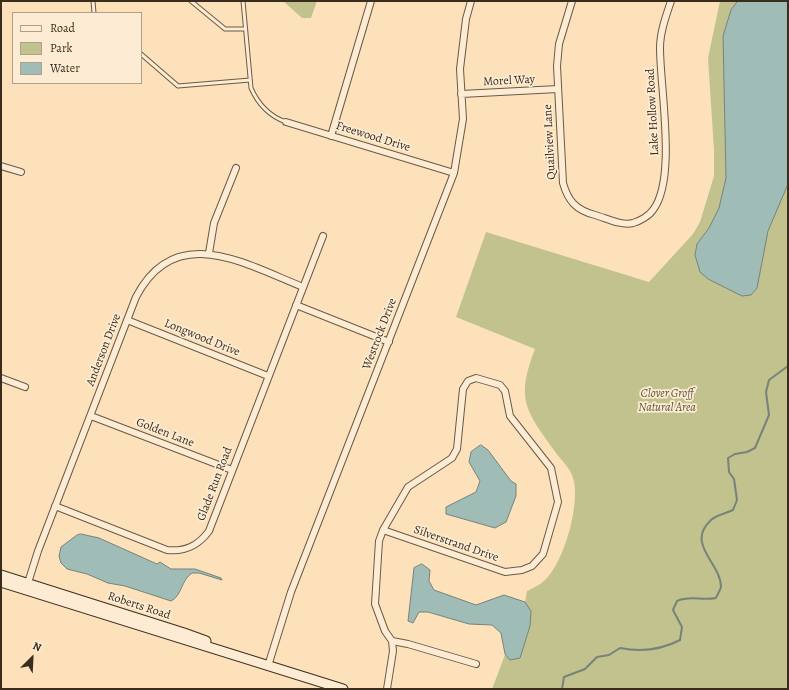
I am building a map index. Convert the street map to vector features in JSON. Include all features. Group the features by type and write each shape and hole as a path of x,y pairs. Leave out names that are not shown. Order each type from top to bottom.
{"main road":[{"name":"Roberts Road","path":"1,575 27,587 184,633 268,666 343,689"},
{"path":"1,581 27,587"}],"street":[{"path":"331,136 370,1"},
{"name":"Westrock Drive","path":"268,666 291,592 454,173 463,119 460,69 466,19 471,1"},
{"name":"Quailview Lane","path":"572,1 559,44 556,66 563,183 566,196 574,205 584,212 618,222 632,223 646,217"},
{"name":"Lake Hollow Road","path":"646,217 654,210 664,180 666,161 660,47 662,28 671,1"},
{"name":"Morel Way","path":"461,94 558,89"},
{"name":"Freewood Drive","path":"286,122 454,173"},
{"path":"1,166 21,172"},
{"path":"209,253 214,223 236,168"},
{"name":"Glade Run Road","path":"55,506 167,550 177,551 195,545 203,539 209,531 323,236"},
{"name":"Anderson Drive","path":"27,587 38,551 127,320 140,289 156,270 177,258 188,254 209,253 227,257 303,287"},
{"path":"296,305 389,342"},
{"name":"Longwood Drive","path":"127,320 268,376"},
{"path":"1,378 25,388"},
{"name":"Silverstrand Drive","path":"476,378 500,385 504,391 510,416 551,468 558,502 540,559 532,566 522,570 505,572 383,530 408,487 452,458 458,450 463,389 468,381 476,378"},
{"name":"Golden Lane","path":"91,416 232,470"},
{"path":"383,530 379,541 375,604 385,631 392,642 393,651 387,689"},
{"path":"392,642 408,644 476,664"}],"lane":[{"path":"93,1 94,12"},
{"path":"191,1 225,28 246,29"},
{"path":"243,1 250,80 255,96 260,104 270,114 286,122"},
{"path":"142,55 178,86 250,80"}],"green space":[{"path":"283,1 317,1 311,18 302,18"},
{"name":"Clover Groff Natural Area","path":"720,1 788,1 788,689 492,689 525,602 527,591 545,580 559,560 573,517 575,489 570,471 537,426 527,404 525,393 526,381 535,349 456,317 486,232 649,282 693,234 700,222 714,176 714,150 708,58"}],"water":[{"path":"738,1 788,1 788,184 768,231 757,288 751,295 742,296 708,279 700,272 695,255 697,244 709,228 719,208 726,178 723,36 731,10"},
{"path":"481,445 488,450 511,481 516,484 516,496 506,522 495,528 446,514 446,507 476,492 480,481 469,462 471,452"},
{"path":"81,534 99,538 157,564 160,562 171,569 195,569 221,578 222,580 199,573 192,573 188,576 175,599 171,601 125,586 108,583 87,574 67,569 61,563 59,556 61,547 77,535"},
{"path":"422,564 430,570 429,581 434,590 476,605 504,595 525,602 531,611 530,626 520,658 510,660 505,654 501,633 492,625 469,624 428,612 419,612 413,623 408,621 414,568"}],"waterway":[{"path":"562,689 564,677 585,669 597,657 609,655 620,648 636,650 651,649 666,646 680,640 682,627 673,610 677,601 687,598 716,598 721,587 720,578 706,554 703,545 702,537 704,529 713,518 733,510 737,500 734,479 729,472 728,458 735,454 747,452 755,448 769,415 766,392 769,380 788,366"}]}
